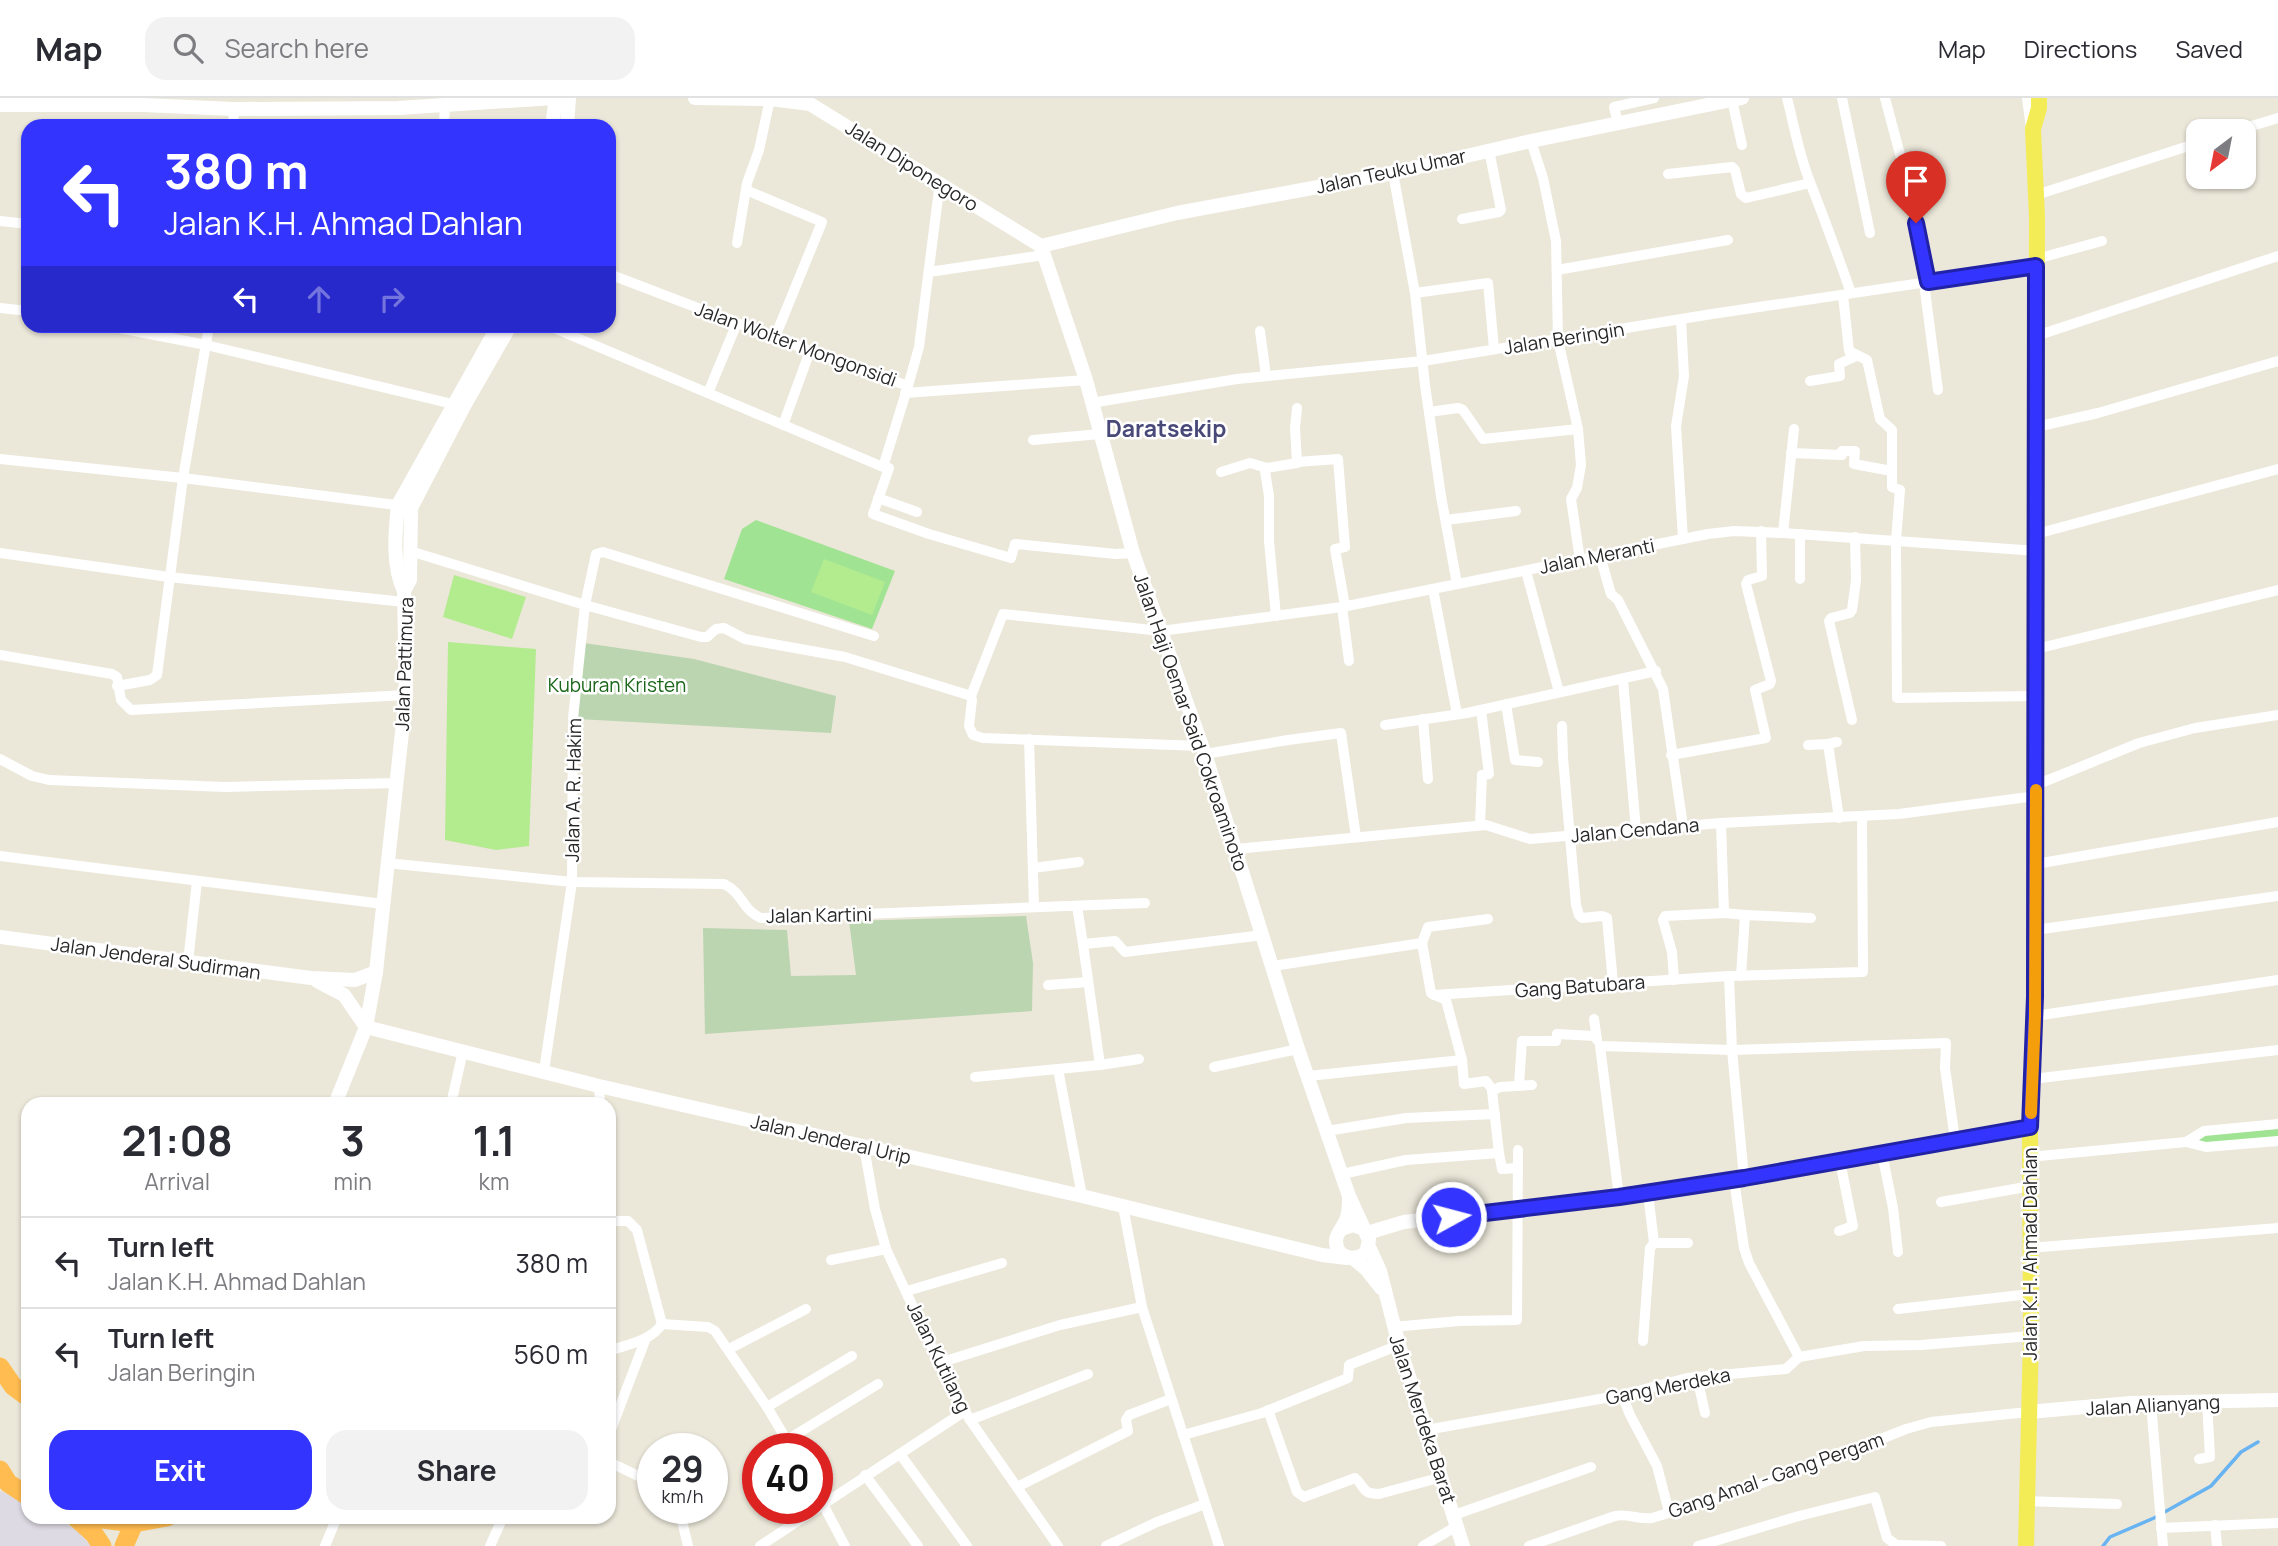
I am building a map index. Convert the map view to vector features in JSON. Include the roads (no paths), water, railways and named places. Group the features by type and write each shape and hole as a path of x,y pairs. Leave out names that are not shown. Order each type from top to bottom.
{"highway":[{"path":"3,1372 21,1390"},
{"path":"0,1471 9,1483 21,1491"},
{"path":"83,1524 102,1546"},
{"path":"124,1546 135,1524"}],"main road":[{"name":"Jalan K.H. Ahmad Dahlan","path":"2026,1546 2031,1336 2030,1127 2035,1016 2036,864 2036,195 2033,129 2039,98"}],"street":[{"path":"0,105 144,101 234,109 398,108 444,101 555,98 553,119"},
{"path":"568,119 569,98"},
{"name":"Jalan Diponegoro","path":"695,98 808,101 1043,251"},
{"path":"1618,123 1614,102 1655,98 1661,114"},
{"path":"1787,98 1810,183 1818,199 1847,294 1849,351 1867,360 1880,419 1892,430 1892,488 1900,490 1896,540 1898,698 2035,696"},
{"path":"1842,98 1870,233"},
{"path":"1885,98 1906,177 1926,282 1938,390"},
{"path":"2029,98 2033,129"},
{"path":"737,243 746,190 760,150 770,99"},
{"path":"1737,99 1742,145"},
{"name":"Jalan Teuku Umar","path":"1043,251 1177,213 1392,173 1489,150 1737,99"},
{"path":"443,119 444,101"},
{"path":"233,119 234,109"},
{"path":"2256,125 2278,118"},
{"path":"1531,141 1544,178 1551,212 1557,270 1558,340 1578,429 1581,465 1577,488 1571,499 1580,560"},
{"path":"2036,195 2186,147"},
{"path":"1462,219 1501,210 1489,150"},
{"path":"1668,174 1732,167 1741,194 1746,198 1810,183"},
{"path":"1392,173 1415,293 1429,412 1457,584"},
{"name":"Jalan Wolter Mongonsidi","path":"616,277 907,389 919,347 940,183"},
{"path":"746,190 822,222 775,337"},
{"path":"0,221 21,223"},
{"path":"1557,270 1728,240"},
{"name":"Jalan Beringin","path":"1091,403 1266,376 1423,361 1926,282 2036,262 2102,241"},
{"path":"929,272 1043,251"},
{"name":"Jalan Haji Oemar Said Cokroaminoto","path":"1043,251 1086,380 1133,553 1236,849 1298,1049 1349,1196 1367,1236"},
{"path":"2036,336 2278,256"},
{"path":"1415,293 1488,283 1494,349"},
{"path":"0,308 21,310"},
{"path":"1681,320 1684,376 1676,426 1683,539"},
{"path":"708,393 737,323"},
{"path":"1261,331 1266,376"},
{"path":"145,333 458,405"},
{"path":"117,686 150,680 158,675 183,478 208,333"},
{"path":"0,553 169,577 404,596 397,578 396,524 494,333"},
{"path":"458,405 505,333"},
{"path":"566,333 886,467"},
{"path":"783,425 810,351"},
{"path":"1810,381 1840,376 1839,365 1856,356"},
{"path":"2036,427 2098,413 2278,361"},
{"path":"1086,380 982,389 907,389 873,514 1011,558 1015,544 1116,554 1133,553"},
{"path":"1297,408 1297,462"},
{"path":"1429,412 1458,408 1480,437 1485,439 1578,429"},
{"path":"1783,533 1794,429"},
{"path":"1033,440 1100,434"},
{"path":"1791,453 1842,455 1842,451 1856,451 1854,464 1892,471"},
{"path":"0,459 183,478 405,506"},
{"path":"1221,472 1250,463 1267,468 1295,465 1297,462 1338,459 1345,547 1335,549 1349,661"},
{"path":"1267,468 1269,541 1276,616"},
{"path":"2036,534 2278,469"},
{"path":"878,498 917,512"},
{"name":"Jalan Pattimura","path":"337,1097 366,1027 376,972 398,783 405,695 404,596 410,580 409,526 405,506"},
{"path":"1446,520 1516,511"},
{"name":"Jalan Meranti","path":"971,696 1003,614 1161,631 1343,606 1734,531 2036,551"},
{"path":"1671,755 1766,738 1755,690 1770,684 1771,681 1746,584 1748,580 1762,576 1761,531"},
{"path":"1800,534 1800,579"},
{"path":"1852,720 1829,621 1852,610 1856,580 1855,537"},
{"path":"410,551 585,605 701,637 724,628 745,639 845,657 971,696 969,726 973,735 983,737 1203,750 1341,733 1356,837"},
{"name":"Jalan A. R. Hakim","path":"544,1071 572,882 573,718 585,605 596,554 603,552 874,636"},
{"path":"1600,556 1611,596 1618,600 1663,689 1683,826"},
{"path":"1526,571 1559,692"},
{"path":"1433,589 1457,714"},
{"path":"2036,649 2278,590"},
{"path":"0,655 112,674 117,677 121,700 131,710 405,695"},
{"path":"1385,725 1481,710 1656,671"},
{"path":"1623,680 1636,830"},
{"path":"1506,704 1515,760 1533,765"},
{"path":"1480,825 1482,775 1489,774 1481,710"},
{"name":"Jalan Cendana","path":"1236,849 1480,825 1530,839 1721,823 1899,814 2036,791 2139,743 2196,728 2278,715"},
{"path":"1423,719 1428,779"},
{"path":"1562,726 1576,905 1582,918 1607,918 1613,983"},
{"path":"1029,738 1034,907"},
{"path":"1808,745 1833,743 1839,818"},
{"path":"0,759 32,776 49,780 225,787 398,783"},
{"name":"Gang Batubara","path":"1434,995 1729,976 1863,972 1862,816"},
{"path":"2036,864 2278,822"},
{"path":"1721,823 1724,913"},
{"path":"0,856 383,904"},
{"path":"1033,869 1079,862"},
{"name":"Jalan Kartini","path":"387,863 572,882 724,884 734,889 750,913 761,918 1145,904"},
{"path":"188,962 197,881"},
{"path":"2035,930 2278,896"},
{"path":"1077,906 1100,1065"},
{"path":"1674,980 1672,952 1664,917 1667,915 1724,913 1811,918"},
{"path":"1741,976 1745,915"},
{"path":"1488,919 1428,927 1422,943 1431,993 1446,1000 1462,1060 1464,1084 1486,1081 1492,1089 1502,1169 1518,1168"},
{"path":"1083,944 1115,941 1123,951 1128,952 1263,935"},
{"name":"Jalan Jenderal Sudirman","path":"0,937 311,978 355,980 376,972"},
{"path":"1273,966 1422,943"},
{"path":"1729,976 1744,1248 1749,1264 1799,1357"},
{"name":"Jalan Jenderal Sudirman","path":"311,978 344,995 366,1027"},
{"path":"2035,1016 2278,980"},
{"path":"1048,985 1088,982"},
{"path":"1594,1019 1619,1197"},
{"name":"Jalan Jenderal Urip","path":"366,1027 599,1086 1082,1196 1296,1248 1351,1258"},
{"path":"1518,1085 1522,1041 1556,1041 1557,1034 1598,1041 1732,1050 1946,1043 1945,1068 1955,1140"},
{"path":"1214,1067 1298,1049"},
{"path":"2032,1079 2278,1049"},
{"path":"453,1097 463,1051"},
{"path":"975,1077 1139,1059"},
{"path":"1308,1076 1462,1060"},
{"path":"1058,1069 1082,1196"},
{"path":"1492,1089 1532,1085"},
{"path":"599,1086 600,1097"},
{"path":"1327,1131 1416,1117 1494,1114"},
{"path":"2186,1142 2204,1131 2278,1124"},
{"path":"1367,1236 1404,1222 1648,1193 2030,1127"},
{"path":"2030,1157 2186,1142 2206,1146 2278,1141"},
{"name":"Jalan Kutilang","path":"864,1147 875,1209 886,1249 939,1363 968,1416 1058,1546"},
{"path":"1394,1327 1459,1321 1517,1320 1518,1150"},
{"path":"1342,1174 1406,1160 1499,1153"},
{"path":"1882,1153 1898,1252"},
{"path":"1839,1231 1853,1226 1840,1161"},
{"path":"1941,1202 2031,1186"},
{"path":"1643,1341 1650,1248 1654,1243 1648,1193"},
{"path":"1349,1196 1348,1213 1339,1233 1338,1250 1366,1269 1384,1292"},
{"path":"1124,1206 1142,1307 1219,1546"},
{"path":"616,1221 628,1221 637,1230 662,1324"},
{"path":"1296,1248 1339,1233 1353,1225 1367,1236"},
{"path":"2030,1248 2278,1228"},
{"path":"1351,1258 1361,1257 1367,1236"},
{"name":"Jalan Merdeka Barat","path":"1367,1236 1463,1546"},
{"path":"1654,1243 1688,1243"},
{"path":"831,1260 886,1249"},
{"path":"907,1291 1002,1263"},
{"path":"1898,1309 2030,1294"},
{"path":"939,1363 1060,1325 1142,1307"},
{"path":"729,1349 806,1309"},
{"path":"616,1349 646,1338 662,1324"},
{"path":"662,1324 712,1328 729,1349 782,1433"},
{"name":"Gang Merdeka","path":"1426,1430 1622,1395 1661,1383 1786,1369 1799,1357 1875,1344 1921,1345 2031,1336"},
{"path":"616,1417 646,1338"},
{"path":"1183,1435 1268,1410 1349,1378 1349,1365 1399,1345"},
{"path":"767,1407 852,1356"},
{"path":"833,1498 865,1475 968,1416 1087,1374"},
{"path":"1697,1377 1705,1413"},
{"path":"807,1433 878,1384"},
{"path":"1622,1395 1657,1466 1669,1512"},
{"path":"1017,1488 1128,1431 1126,1420 1129,1415 1171,1399"},
{"name":"Jalan Alianyang","path":"2028,1412 2151,1403 2278,1400"},
{"path":"2199,1459 2210,1457 2207,1401"},
{"path":"2151,1403 2163,1546"},
{"path":"1268,1410 1297,1492 1304,1497 1355,1479 1361,1488 1370,1494 1379,1494 1442,1477"},
{"name":"Gang Amal - Gang Pergam","path":"1529,1546 1619,1515 1647,1519 1731,1494 1931,1422 2028,1412"},
{"path":"900,1454 967,1546"},
{"path":"616,1465 637,1475"},
{"path":"1423,1546 1456,1520 1591,1467"},
{"path":"865,1475 918,1546"},
{"path":"1698,1546 1875,1497 1888,1538 1898,1545 1941,1546"},
{"path":"2027,1501 2116,1504"},
{"path":"1106,1546 1205,1504"},
{"path":"2160,1519 2215,1525 2278,1522"},
{"path":"833,1522 845,1546"},
{"path":"325,1546 334,1524"},
{"path":"490,1546 500,1524"},
{"path":"683,1524 688,1546"},
{"path":"760,1546 794,1524"},
{"path":"2215,1525 2217,1546"}],"waterway":[{"path":"2103,1546 2110,1537 2154,1518 2211,1486 2241,1452 2258,1442"}],"district":[{"name":"Daratsekip","path":"1166,429"}],"park label":[{"name":"Kuburan Kristen","path":"617,685"}]}
